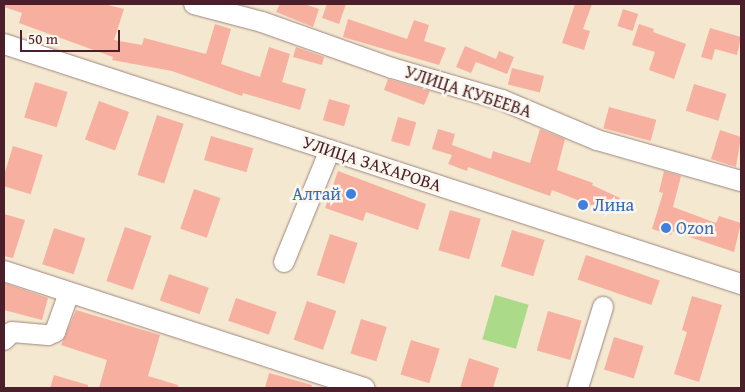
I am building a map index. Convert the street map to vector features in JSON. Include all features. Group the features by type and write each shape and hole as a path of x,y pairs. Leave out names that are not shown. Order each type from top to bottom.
{"street":[{"name":"УЛИЦА КУБЕЕВА","path":"194,4 262,22 392,68 502,100 597,140 741,181"},
{"name":"УЛИЦА ЗАХАРОВА","path":"5,51 330,150 741,284"},
{"path":"284,262 330,150"},
{"path":"4,271 365,388"},
{"path":"4,340 12,332 48,335 55,332 69,293"},
{"path":"578,388 603,307"}],"green space":[{"path":"495,295 529,305 516,349 482,339"}],"building":[{"path":"4,4 104,4 124,9 114,40 142,45 144,38 206,54 215,24 231,29 221,64 260,77 269,47 290,54 282,82 306,89 300,110 243,93 242,96 172,71 112,60 113,57 19,23 22,13 4,7"},
{"path":"280,4 304,4 319,9 313,27 276,12"},
{"path":"327,4 346,4 339,24 322,18"},
{"path":"575,4 592,4 583,29 590,31 584,50 562,43"},
{"path":"623,9 638,14 633,31 617,26"},
{"path":"348,19 407,39 414,20 429,25 424,41 446,48 439,65 343,37"},
{"path":"639,24 654,29 653,32 686,44 674,79 649,70 655,52 632,45"},
{"path":"710,28 741,37 737,55 715,49 712,60 701,57"},
{"path":"465,46 496,59 499,51 514,57 507,74 476,62 471,73 456,67"},
{"path":"296,47 324,57 322,65 293,57"},
{"path":"512,68 544,76 540,92 508,84"},
{"path":"388,79 430,91 424,105 384,90"},
{"path":"35,82 68,92 57,127 24,117"},
{"path":"694,84 727,94 718,121 686,111"},
{"path":"329,99 350,105 344,126 323,120"},
{"path":"99,101 129,112 115,150 85,140"},
{"path":"609,107 656,120 651,141 603,128"},
{"path":"157,115 184,124 164,184 138,175"},
{"path":"398,117 416,122 409,146 391,141"},
{"path":"438,129 455,134 452,145 491,159 493,151 530,163 540,129 565,139 557,170 593,183 592,185 620,198 613,214 552,190 550,196 468,167 467,171 448,164 452,155 432,149"},
{"path":"720,130 741,137 736,167 711,159"},
{"path":"211,136 253,148 246,172 204,160"},
{"path":"13,146 43,155 31,194 4,186 4,175"},
{"path":"338,171 426,204 418,230 366,212 363,221 325,208"},
{"path":"664,171 681,176 673,207 716,223 719,216 741,223 734,252 672,231 671,235 652,229 663,193 659,192"},
{"path":"194,189 220,198 207,238 180,229"},
{"path":"450,210 481,219 469,259 438,250"},
{"path":"4,214 25,220 13,258 4,256"},
{"path":"125,227 151,236 133,290 106,281"},
{"path":"54,228 85,238 74,274 42,264"},
{"path":"512,230 545,240 533,276 501,266"},
{"path":"330,234 358,243 344,284 317,275"},
{"path":"586,255 660,280 651,305 578,280"},
{"path":"169,274 209,288 200,314 160,300"},
{"path":"4,283 48,298 42,320 4,310"},
{"path":"692,296 722,305 699,382 674,374 687,332 682,330"},
{"path":"236,298 277,312 269,335 228,321"},
{"path":"307,301 336,311 323,350 294,340"},
{"path":"76,310 160,335 148,376 178,385 178,388 99,388 107,360 61,345"},
{"path":"548,311 582,321 570,360 537,350"},
{"path":"361,319 387,327 376,361 350,353"},
{"path":"614,337 644,346 634,379 604,370"},
{"path":"411,340 440,349 429,383 400,374"},
{"path":"469,358 499,368 493,388 460,388"},
{"path":"269,373 312,385 311,388 265,388"},
{"path":"54,375 88,385 88,388 50,388"}],"place":[{"name":"Алтай","path":"351,194"},
{"name":"Лина","path":"583,205"},
{"name":"Ozon","path":"666,228"}]}
